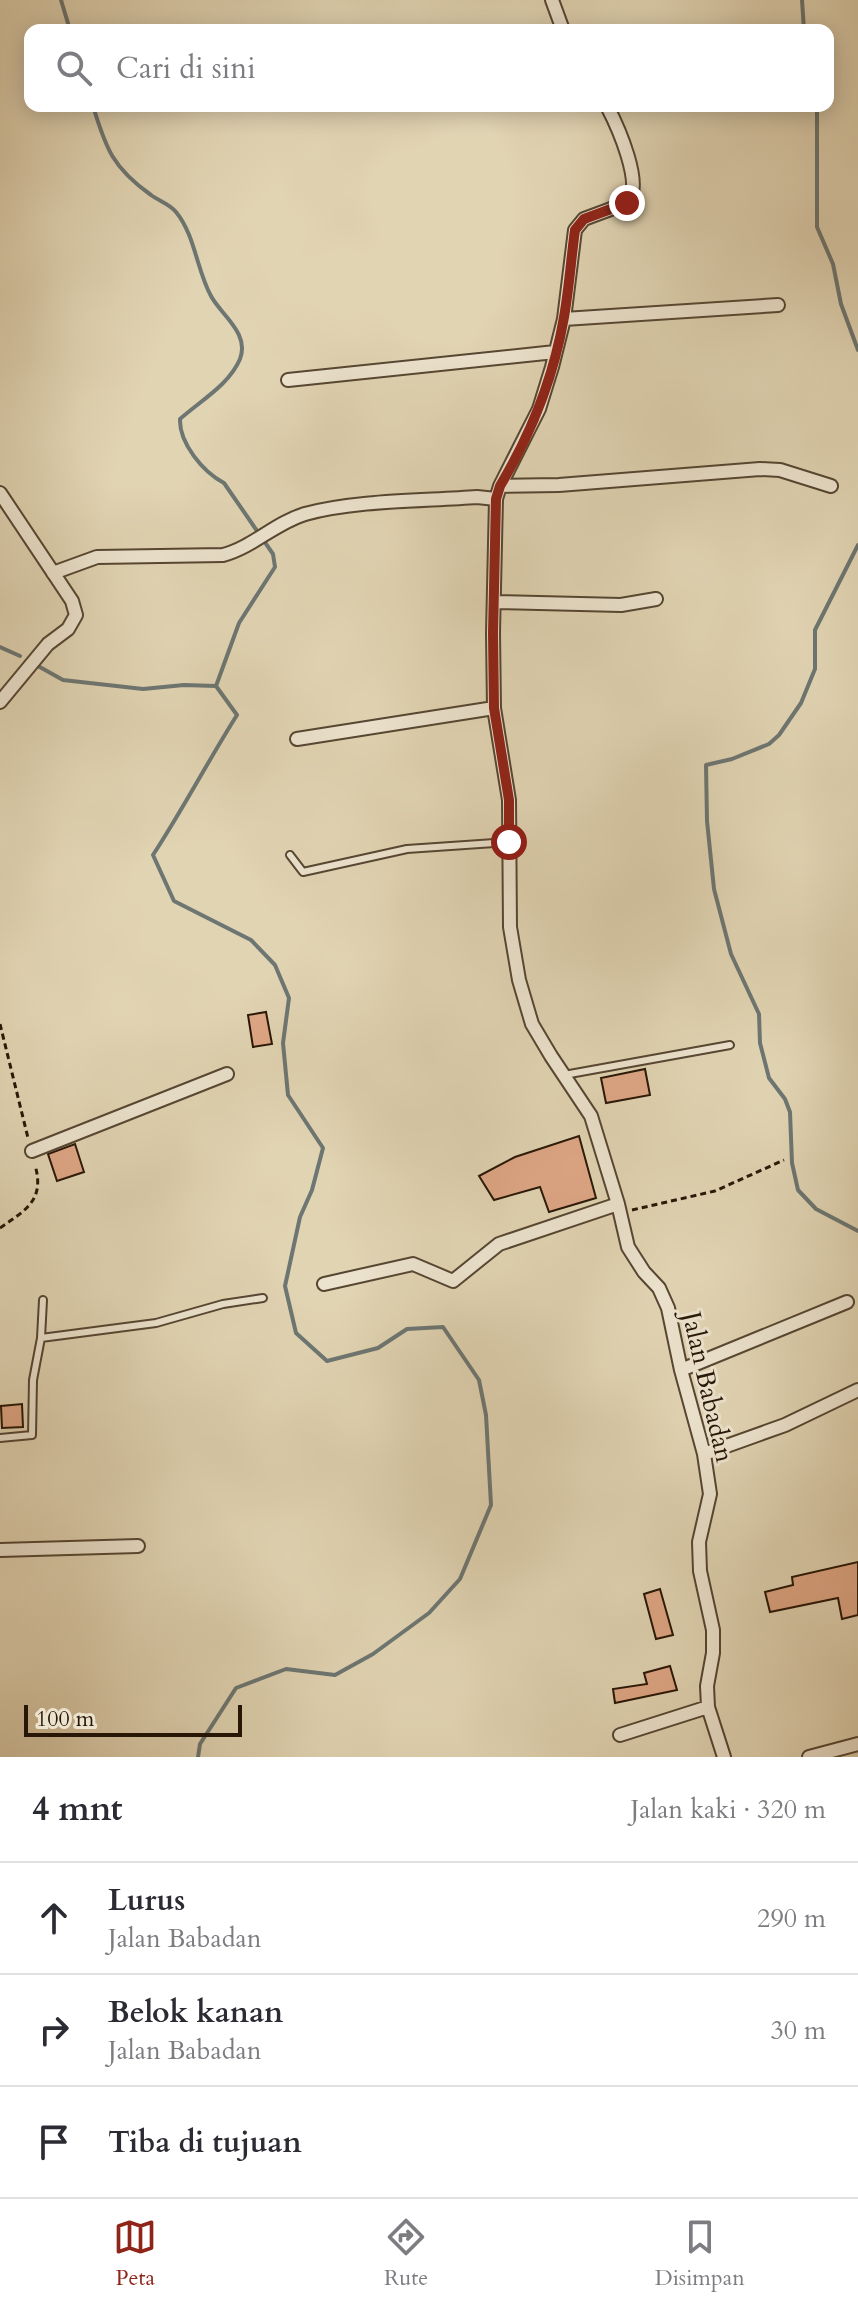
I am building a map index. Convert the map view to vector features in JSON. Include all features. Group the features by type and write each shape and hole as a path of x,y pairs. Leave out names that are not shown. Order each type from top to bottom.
{"street":[{"path":"552,0 561,24"},
{"name":"Jalan Babadan","path":"610,112 631,168 634,188 627,203 584,219 575,230 564,319 539,409 496,499 494,708 509,800 510,927 519,980 532,1024 591,1116 620,1208 628,1247 659,1288 668,1308 704,1454 710,1494 699,1542 700,1571 713,1641 707,1686 708,1707 724,1757"},
{"path":"564,319 778,305"},
{"path":"288,380 555,352"},
{"path":"500,486 559,485 760,469 780,470 831,486"},
{"path":"0,493 72,601 76,615 68,629 48,644 0,702"},
{"path":"53,573 97,557 223,555 239,550 282,523 306,514 342,507 477,497 496,499"},
{"path":"495,602 621,605 656,599"},
{"path":"297,739 494,708"},
{"path":"32,1151 227,1074"},
{"path":"324,1284 413,1264 453,1281 499,1244 620,1208"},
{"path":"681,1370 847,1302"},
{"path":"704,1454 785,1425 858,1390"},
{"path":"0,1550 138,1546"},
{"path":"620,1735 708,1707"},
{"path":"809,1757 858,1744"}],"lane":[{"path":"290,855 303,872 407,849 509,842"},
{"path":"564,1075 730,1045"},
{"path":"41,1338 156,1323 223,1304 263,1298"},
{"path":"0,1438 32,1435 33,1380 41,1338 43,1300"}],"path":[{"path":"0,1024 38,1177 36,1193 24,1211 0,1228"},
{"path":"620,1208 715,1191 784,1160"}],"building":[{"path":"266,1012 272,1044 253,1047 248,1015"},
{"path":"645,1069 650,1095 606,1103 601,1078"},
{"path":"579,1136 596,1198 549,1212 540,1187 494,1200 479,1176 515,1157"},
{"path":"75,1144 84,1172 57,1181 48,1154"},
{"path":"22,1404 23,1427 2,1428 1,1406"},
{"path":"858,1562 858,1615 842,1619 838,1598 770,1612 765,1592 793,1585 792,1577"},
{"path":"660,1589 673,1635 656,1639 644,1594"},
{"path":"670,1666 677,1690 615,1703 613,1689 647,1684 644,1673"}],"waterway":[{"path":"61,0 68,24"},
{"path":"802,0 804,24"},
{"path":"95,112 107,146 119,166 138,185 174,209 182,221 211,296 241,341 240,359 229,377 180,419 188,447 201,464 224,483 273,554 275,567 239,623 216,686"},
{"path":"817,112 817,227 833,264 841,304 858,350"},
{"path":"858,545 815,630 815,669 801,703 779,735 769,744 732,759 706,765 707,821 714,889 731,954 759,1014 760,1043 769,1078 785,1099 790,1112 792,1163 798,1190 816,1209 858,1231"},
{"path":"0,647 20,656"},
{"path":"38,666 63,680 143,689 216,686 237,715 153,855 174,901 251,940 275,965 289,998 283,1043 288,1095 323,1148 312,1190 300,1217 285,1286 296,1333 327,1361 378,1348 407,1329 443,1327 479,1380 486,1415 491,1505 460,1579 429,1613 373,1654 335,1675 286,1669 236,1688 200,1744 198,1757"}],"route":[{"path":"509,842 509,800 494,708 496,499 539,409 552,367 564,319 575,230 591,215 627,203"}]}
